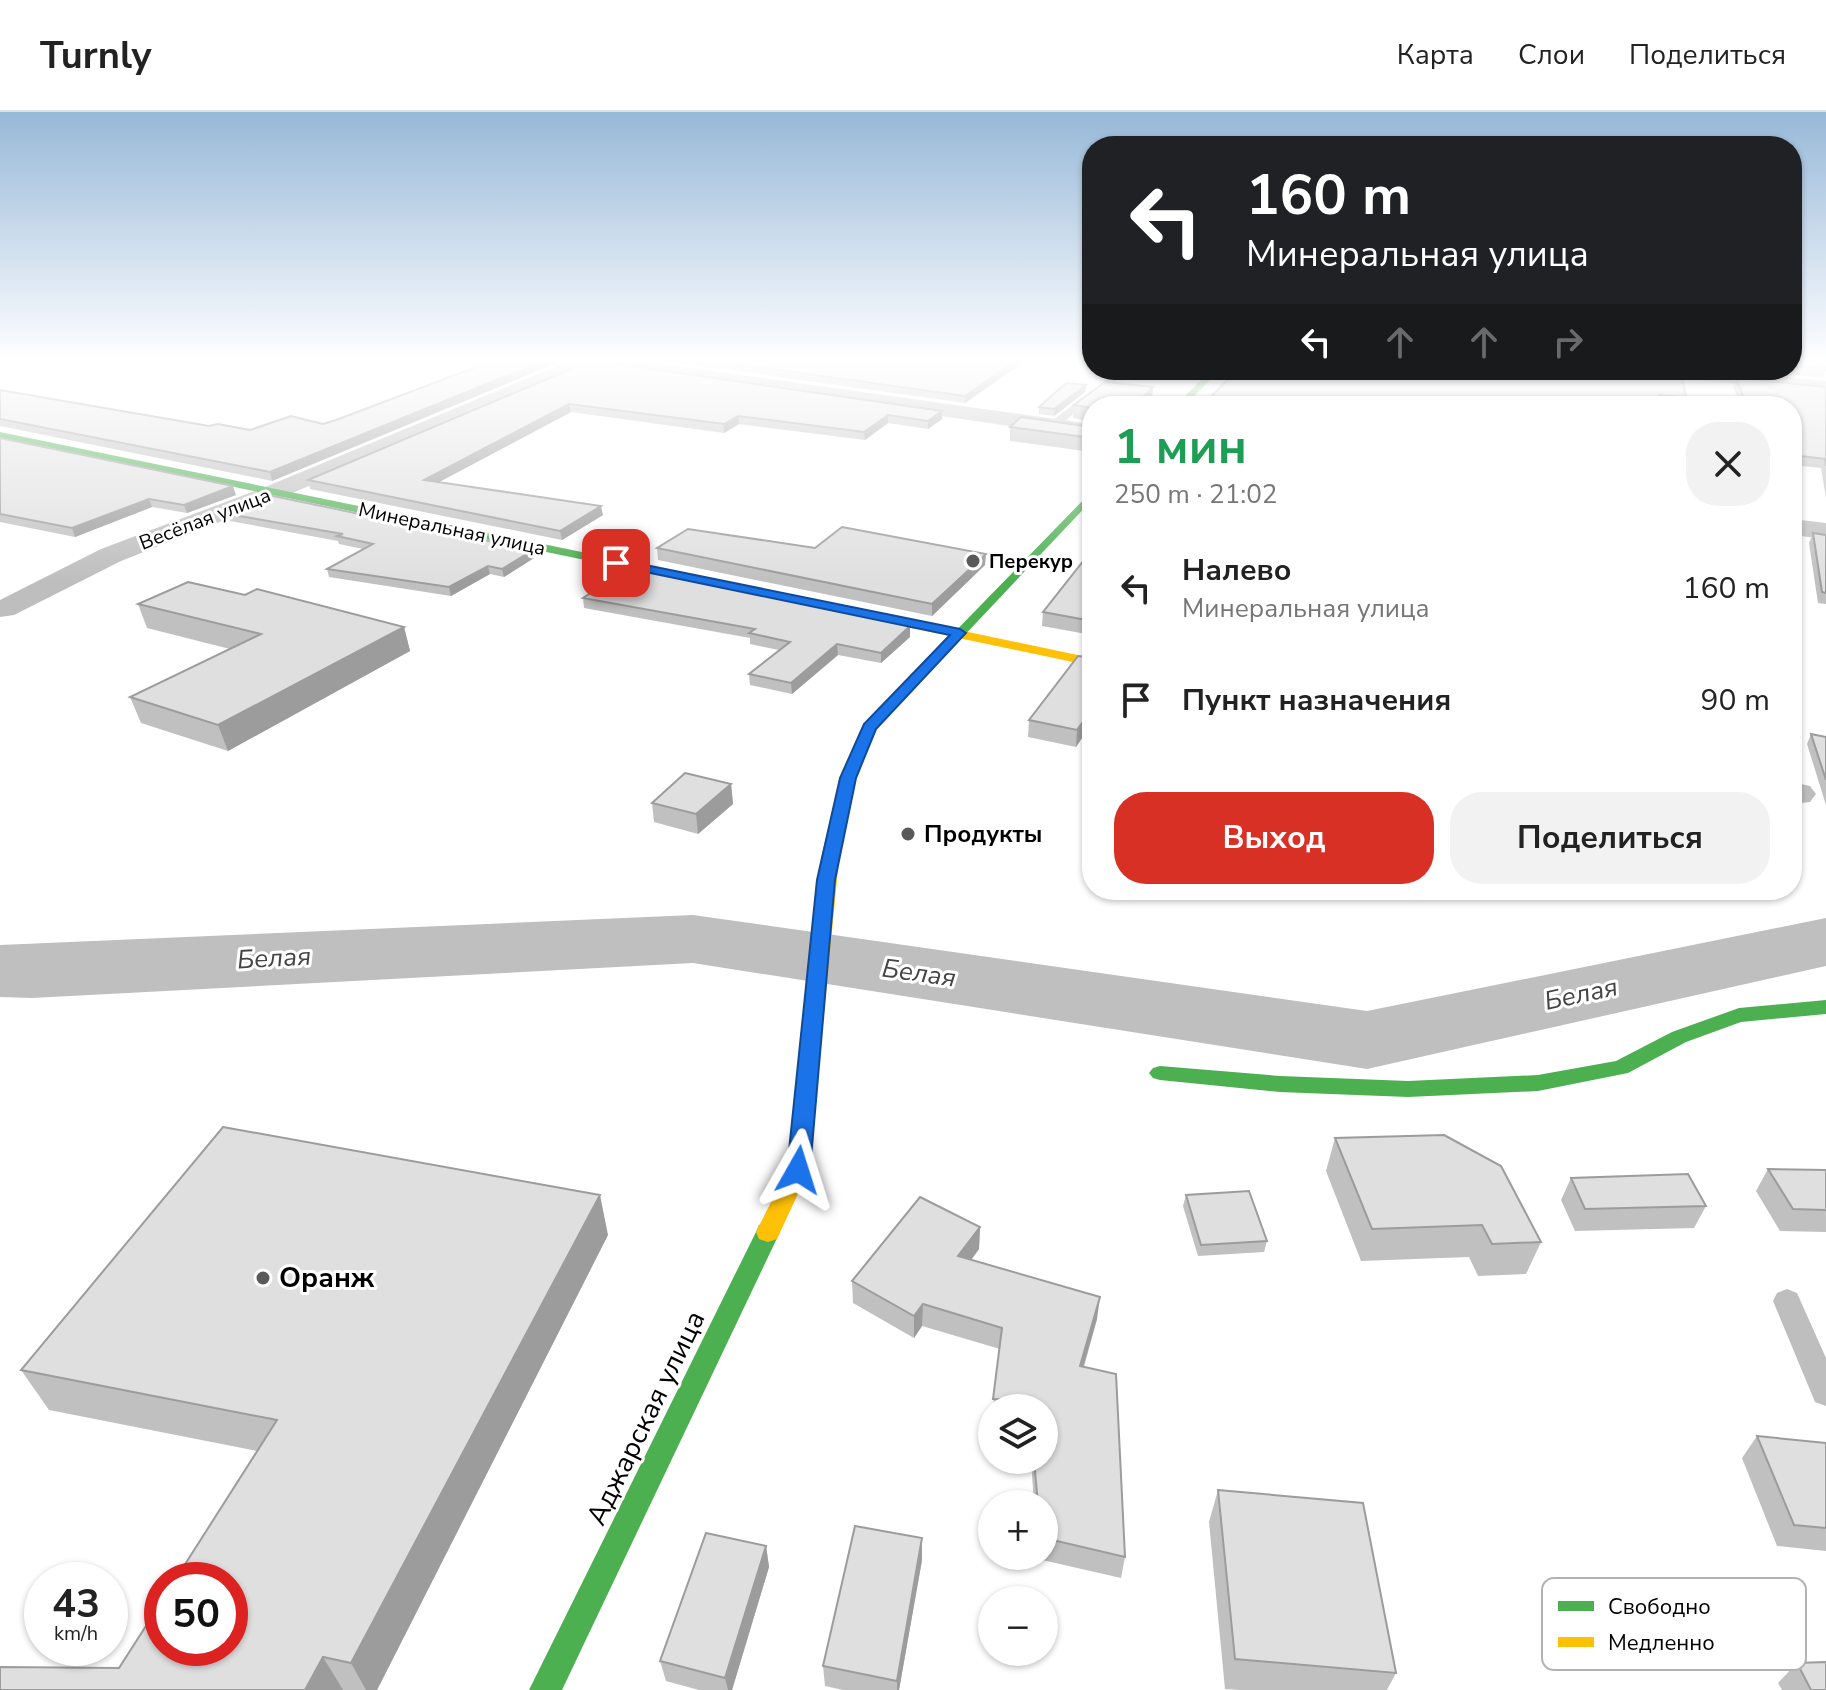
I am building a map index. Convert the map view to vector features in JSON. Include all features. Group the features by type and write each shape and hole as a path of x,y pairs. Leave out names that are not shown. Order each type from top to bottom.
{"street":[{"name":"Минеральная улица","path":"0,435 1082,660"},
{"name":"Весёлая улица","path":"4,609 111,555 411,435"},
{"path":"960,633 1082,505"},
{"path":"1802,528 1826,531"},
{"name":"Аджарская улица","path":"545,1690 798,1170 826,880 848,778 869,728 960,633"},
{"path":"1160,1073 1280,1084 1408,1089 1538,1083 1621,1068 1679,1037 1739,1015 1826,1007"}],"lane":[{"path":"1787,1301 1826,1392"}],"building":[{"path":"80,435 362,435 270,472"},
{"path":"415,435 511,435 424,480 601,506 560,531 308,480"},
{"path":"1802,435 1826,435 1826,466 1825,459 1802,456"},
{"path":"0,438 233,486 184,505 149,499 72,528 0,514"},
{"path":"273,496 533,550 502,569 488,566 449,587 327,569 373,544 337,536 343,534 228,514"},
{"path":"842,527 986,554 932,604 657,548 688,529 815,548"},
{"path":"1813,533 1826,535 1826,593 1822,592"},
{"path":"1082,563 1082,619 1043,612"},
{"path":"630,568 910,626 881,653 837,644 791,683 749,674 790,642 749,633 755,629 583,598"},
{"path":"188,582 245,595 257,589 404,627 218,725 130,697 261,634 138,604"},
{"path":"1078,656 1082,657 1082,723 1077,730 1029,720"},
{"path":"1811,734 1826,737 1826,780"},
{"path":"685,773 731,784 696,814 652,803"},
{"path":"223,1127 600,1195 351,1663 323,1657 305,1690 0,1690 0,1667 128,1666 128,1654 144,1629 144,1666 248,1666 248,1562 186,1562 277,1420 21,1370"},
{"path":"1444,1135 1501,1166 1541,1242 1492,1244 1482,1225 1372,1229 1335,1138"},
{"path":"1768,1169 1826,1170 1826,1210 1793,1209"},
{"path":"1688,1174 1706,1206 1585,1209 1571,1178"},
{"path":"1249,1191 1267,1241 1201,1245 1186,1195"},
{"path":"920,1197 980,1227 958,1256 1100,1297 1080,1366 1116,1374 1125,1557 1058,1541 1058,1490 1037,1490 1035,1474 1058,1474 1058,1394 994,1394 1002,1328 923,1304 914,1316 852,1281"},
{"path":"1757,1436 1826,1443 1826,1528 1794,1525"},
{"path":"1218,1490 1363,1503 1396,1673 1235,1659"},
{"path":"855,1526 922,1538 897,1681 823,1666"},
{"path":"706,1533 766,1546 725,1678 660,1661"},
{"path":"1826,1662 1826,1690 1811,1690 1801,1670 1806,1670 1806,1663"}],"waterway":[{"name":"Белая","path":"0,971 32,972 693,939 1367,1040 1826,942"}],"traffic: fast":[{"path":"0,435 916,625"},
{"path":"830,859 848,778 869,728 1082,504"},
{"path":"1160,1073 1280,1084 1408,1089 1538,1083 1621,1068 1679,1037 1739,1015 1826,1007"},
{"path":"545,1690 768,1232"}],"traffic: slow":[{"path":"916,625 1082,660"},
{"path":"768,1232 798,1170 830,859"}],"place":[{"name":"Перекур","path":"973,561"},
{"name":"Продукты","path":"908,834"},
{"name":"Оранж","path":"263,1278"}],"route":[{"path":"616,563 960,633 869,728 848,778 826,880 798,1170"}]}
